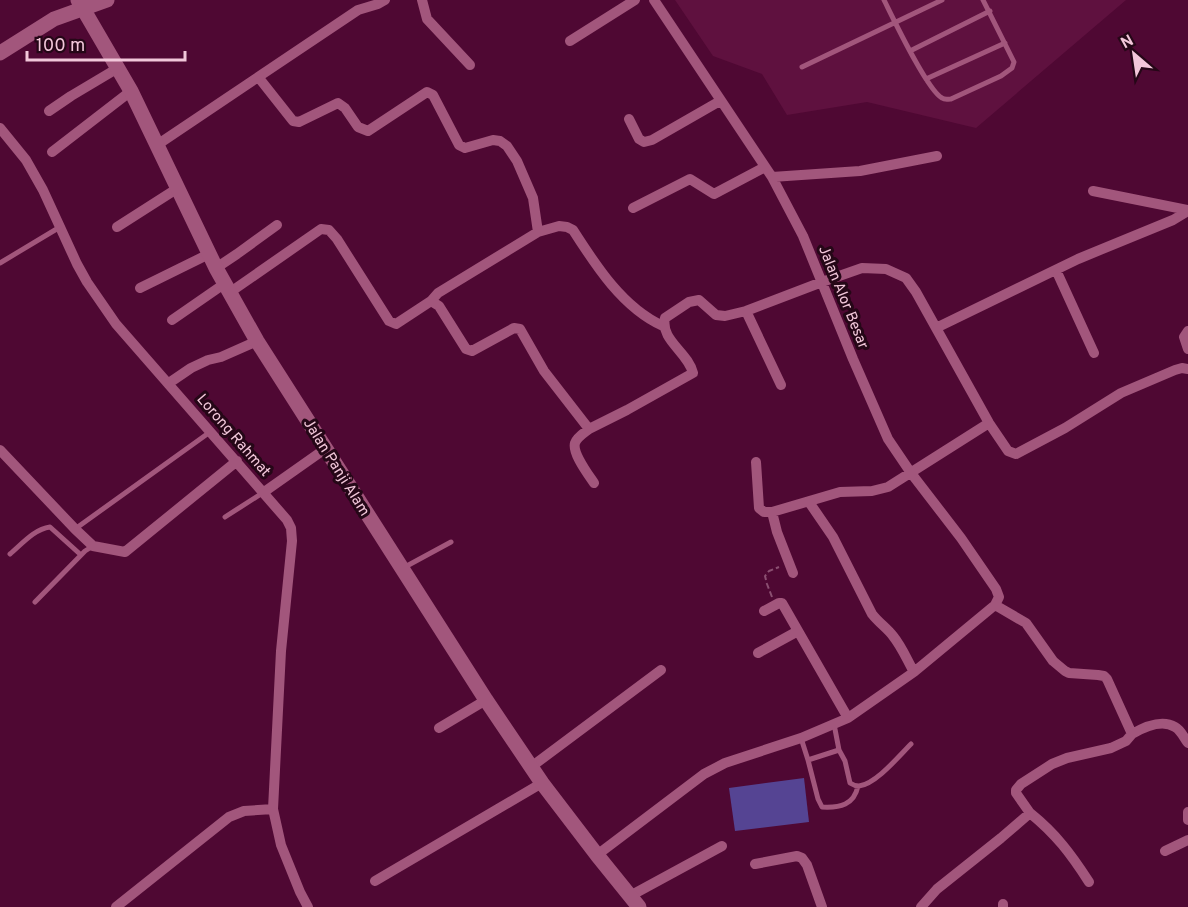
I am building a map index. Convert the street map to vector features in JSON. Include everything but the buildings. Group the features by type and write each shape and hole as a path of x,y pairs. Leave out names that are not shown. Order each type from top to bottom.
{"main road":[{"path":"0,53 80,4 102,3 106,0"},
{"name":"Jalan Panji Alam","path":"80,4 131,91 226,288 257,341 401,569 531,767 635,902"}],"street":[{"path":"157,145 358,10 385,0"},
{"path":"422,0 427,19 470,65"},
{"path":"570,40 635,0"},
{"name":"Jalan Alor Besar","path":"654,0 772,177 803,236 888,439 996,589 999,597 995,605"},
{"path":"49,111 118,68"},
{"path":"259,78 293,121 299,122 338,103 345,108 358,127 368,131 427,92 433,95 459,146 465,148 493,140 500,141 507,146 517,161 533,198 538,232"},
{"path":"52,152 131,91"},
{"path":"629,119 639,139 644,142 652,140 720,101"},
{"name":"Lorong Rahmat","path":"0,128 26,160 43,190 77,264 99,301 116,324 264,492 291,528 292,540 281,651 273,809 281,845 308,907"},
{"path":"772,177 860,171 937,156"},
{"path":"633,208 690,179 714,194 765,167"},
{"path":"117,227 178,188"},
{"path":"1093,191 1188,211"},
{"path":"936,328 1109,245 1173,220 1188,211"},
{"path":"216,268 277,225"},
{"path":"172,320 321,229 329,230 337,239 389,321 396,324 431,301 438,293 538,232 559,226 567,227 573,230 603,275 642,315 663,326 691,364 693,373 589,429 576,440 574,445 580,460 594,483"},
{"path":"140,288 209,254"},
{"path":"663,326 665,318 689,302 699,300 716,315 725,316 746,311 862,268 886,269 906,278 916,292 989,423 1008,451 1016,454 1065,428 1121,393 1175,370 1188,369"},
{"path":"1056,270 1094,353"},
{"path":"431,301 439,306 466,348 472,351 514,328 520,330 544,371 589,429"},
{"path":"746,311 782,385"},
{"path":"1188,331 1184,337 1188,349"},
{"path":"169,383 207,360 221,357 257,341"},
{"path":"756,462 759,508 764,512 772,512 840,492 872,491 888,487 989,423"},
{"path":"264,492 325,449"},
{"path":"0,450 93,546 125,552 237,461"},
{"path":"809,502 833,537 872,614 896,639 914,672"},
{"path":"772,512 791,569"},
{"path":"764,611 782,603 848,718"},
{"path":"597,855 704,774 725,763 801,738 848,718 914,672 995,605 1026,623 1053,661 1065,671 1073,674 1104,676 1132,734"},
{"path":"758,653 798,631"},
{"path":"531,767 661,670"},
{"path":"439,728 486,700"},
{"path":"1089,882 1063,844 1030,813 1016,790 1021,784 1052,764 1067,758 1111,748 1126,741 1142,728 1154,724 1171,725 1178,729 1187,740"},
{"path":"375,881 542,783"},
{"path":"116,907 229,817 244,811 273,809"},
{"path":"1188,812 1188,820"},
{"path":"921,907 937,890 1030,813"},
{"path":"1165,851 1188,840"},
{"path":"635,902 722,846"},
{"path":"755,864 800,857 807,865 822,907"}],"lane":[{"path":"884,0 926,79 934,91 945,99 951,99 1001,76 1012,68 1014,62 984,0"},
{"path":"802,67 942,0"},
{"path":"910,51 990,11"},
{"path":"926,79 1005,43"},
{"path":"0,263 60,227"},
{"path":"75,529 210,432"},
{"path":"225,517 264,492"},
{"path":"10,554 28,538 44,528 50,528 81,555"},
{"path":"401,569 452,542"},
{"path":"35,602 81,555 93,546"},
{"path":"834,724 850,783 858,786 878,776 911,744"},
{"path":"801,738 822,807 847,804 856,794 858,786"},
{"path":"808,760 840,750"}],"path":[{"path":"775,605 765,576 769,571 791,569"}],"shaded area":[{"path":"675,0 1126,0 976,128 867,102 787,115 762,74 713,56"}]}
